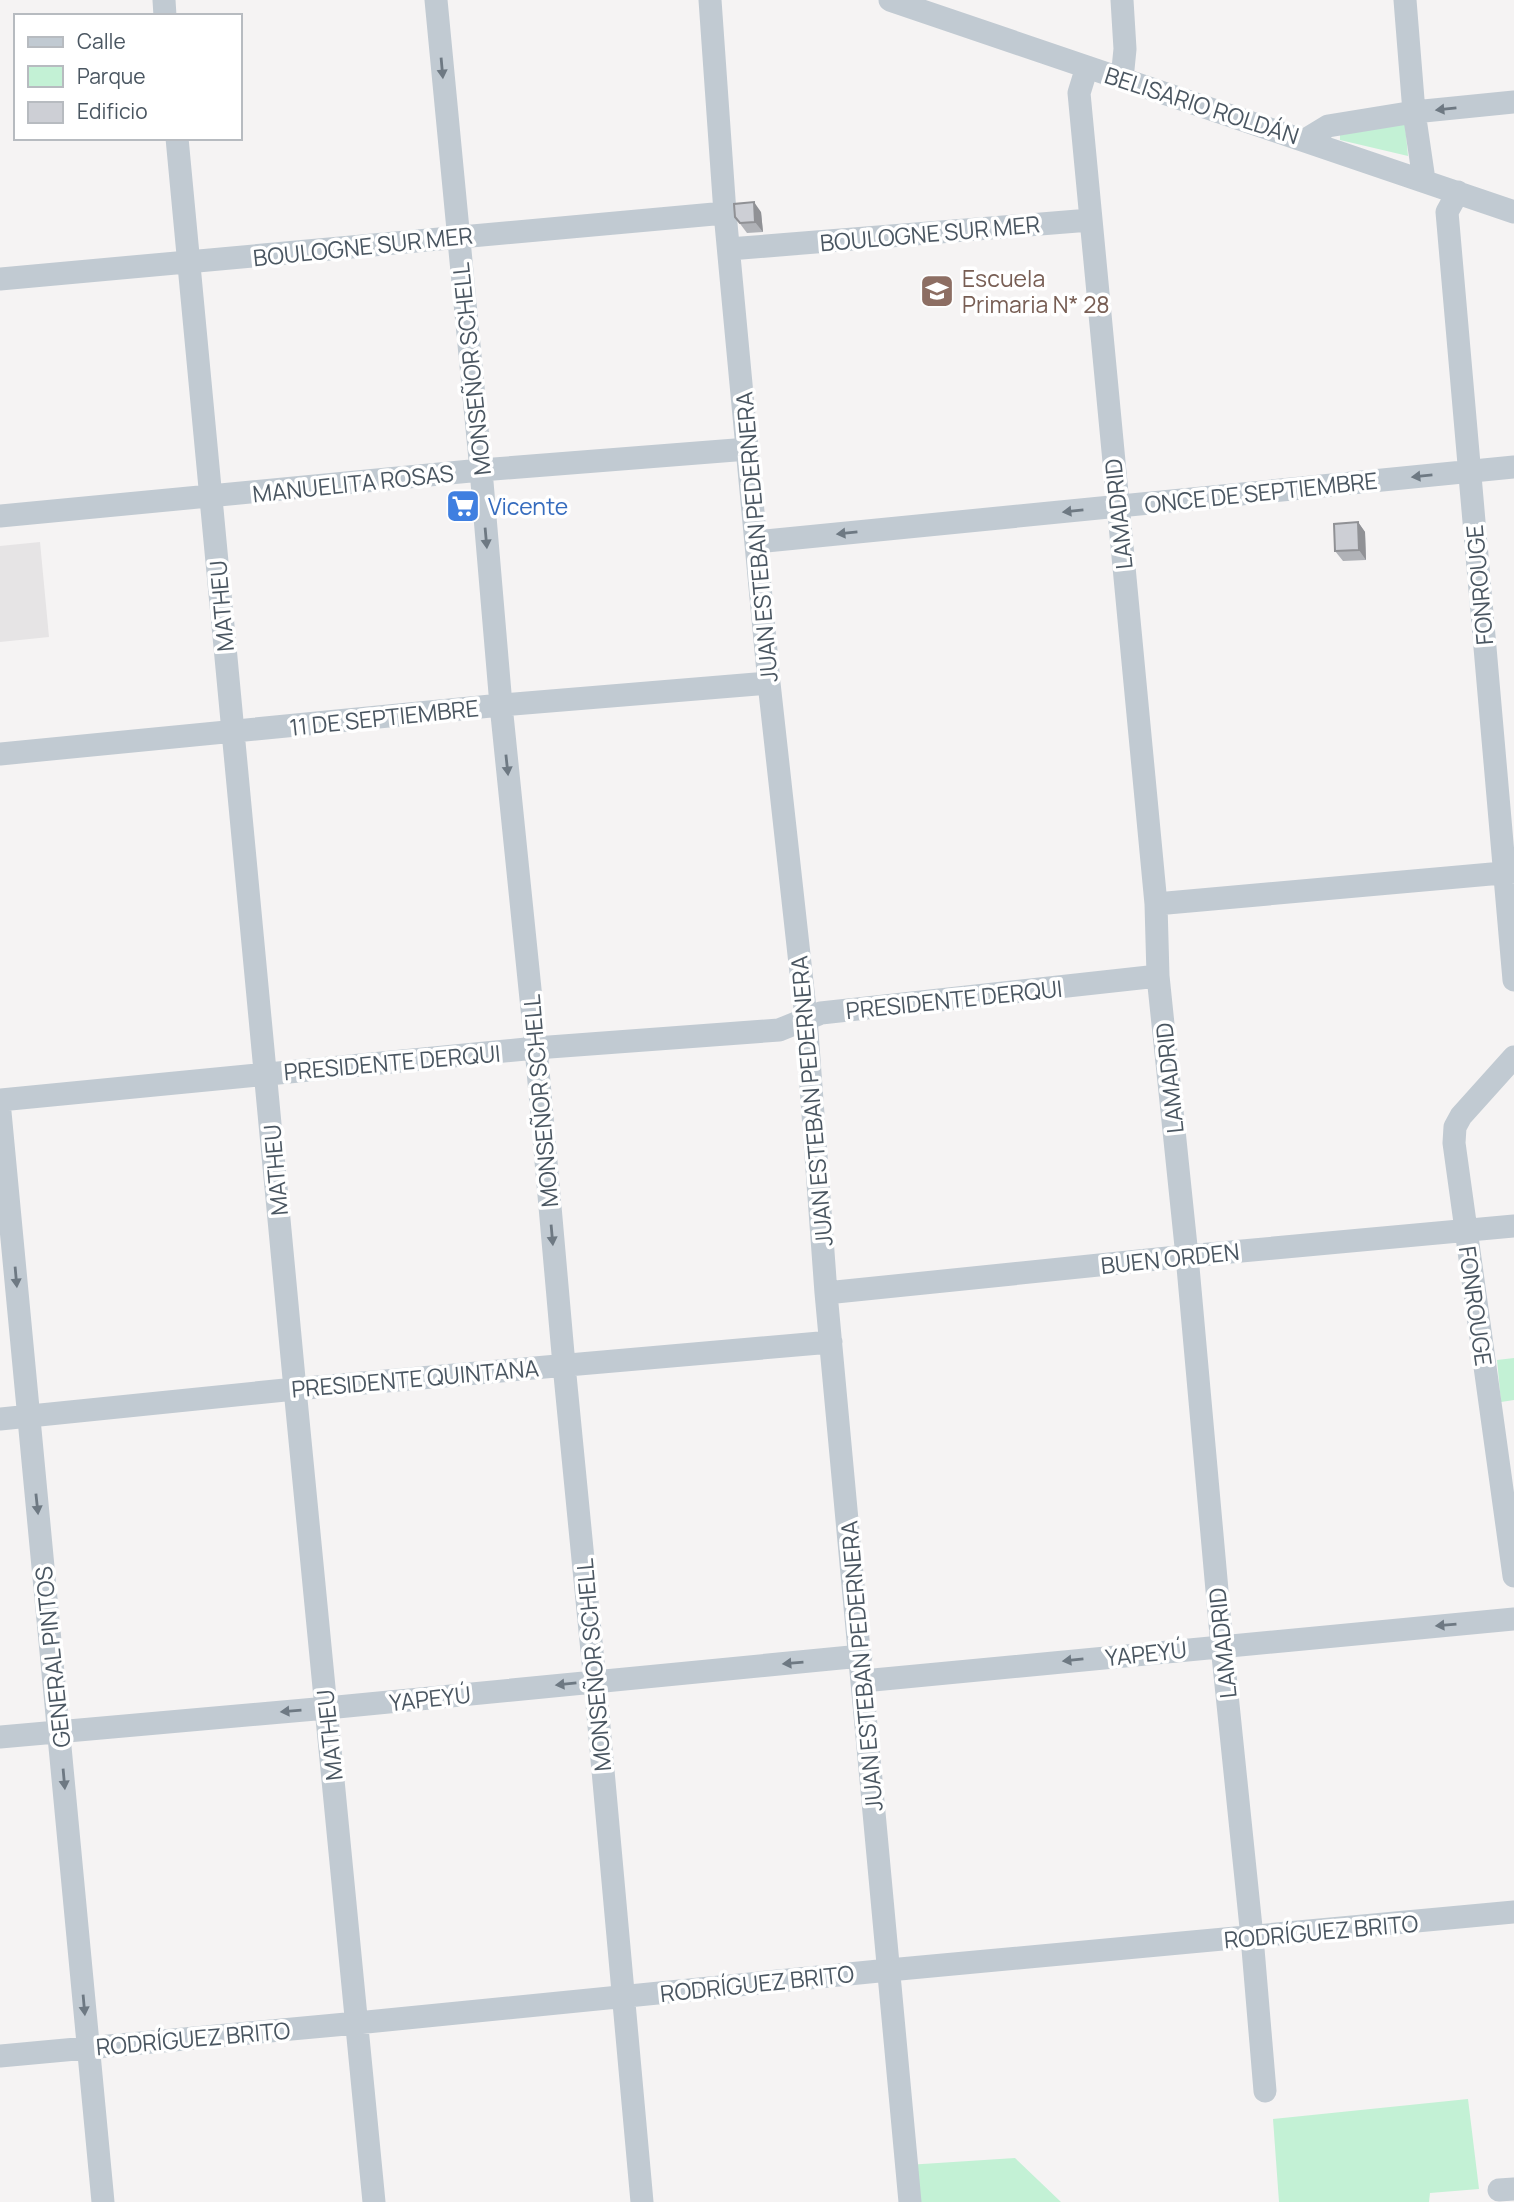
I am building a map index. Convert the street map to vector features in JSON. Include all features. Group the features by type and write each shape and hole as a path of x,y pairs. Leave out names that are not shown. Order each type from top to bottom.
{"street":[{"name":"MONSEÑOR SCHELL","path":"436,0 642,2202"},
{"name":"JUAN ESTEBAN PEDERNERA","path":"710,0 725,213 769,683 806,1018 826,1293 910,2202"},
{"name":"BELISARIO ROLDÁN","path":"890,0 1514,212"},
{"path":"1122,0 1125,49 1122,79"},
{"path":"1405,0 1414,112 1424,180"},
{"name":"LAMADRID","path":"1087,67 1079,93 1090,220 1156,904 1158,976 1187,1256 1265,2091"},
{"path":"1305,139 1328,126 1414,112 1514,102"},
{"name":"MATHEU","path":"177,140 374,2202"},
{"name":"FONROUGE","path":"1458,192 1447,212 1469,472 1509,873 1514,980"},
{"name":"BOULOGNE SUR MER","path":"0,279 725,213"},
{"name":"BOULOGNE SUR MER","path":"729,249 1090,220"},
{"name":"MANUELITA ROSAS","path":"0,516 481,470 748,449"},
{"name":"ONCE DE SEPTIEMBRE","path":"757,542 1514,467"},
{"name":"11 DE SEPTIEMBRE","path":"0,754 500,705 769,683"},
{"path":"1156,904 1509,873"},
{"name":"PRESIDENTE DERQUI","path":"0,1100 536,1048 779,1030 821,1013 1158,976"},
{"name":"FONROUGE","path":"1514,1057 1461,1116 1455,1127 1454,1143 1514,1576"},
{"name":"GENERAL PINTOS","path":"0,1112 103,2202"},
{"name":"BUEN ORDEN","path":"826,1293 1514,1226"},
{"name":"PRESIDENTE QUINTANA","path":"0,1419 295,1389 831,1342"},
{"name":"YAPEYÚ","path":"863,1681 1514,1619"},
{"name":"YAPEYÚ","path":"0,1737 861,1656"},
{"name":"RODRÍGUEZ BRITO","path":"0,2056 1514,1912"}],"shaded area":[{"path":"40,542 49,637 0,642 0,546"}],"green space":[{"path":"1405,124 1408,156 1340,140 1340,135"},
{"path":"1514,1358 1514,1400 1501,1402 1497,1360"},
{"path":"1468,2099 1479,2189 1430,2193 1429,2202 1279,2202 1273,2119"},
{"path":"1015,2158 1061,2202 910,2202 907,2165"}],"building":[{"path":"754,202 755,222 740,223 735,217 734,204"},
{"path":"1358,522 1359,550 1335,551 1334,524"}],"place":[{"name":"Escuela Primaria N* 28","path":"937,291"},
{"name":"Vicente","path":"463,506"}]}
